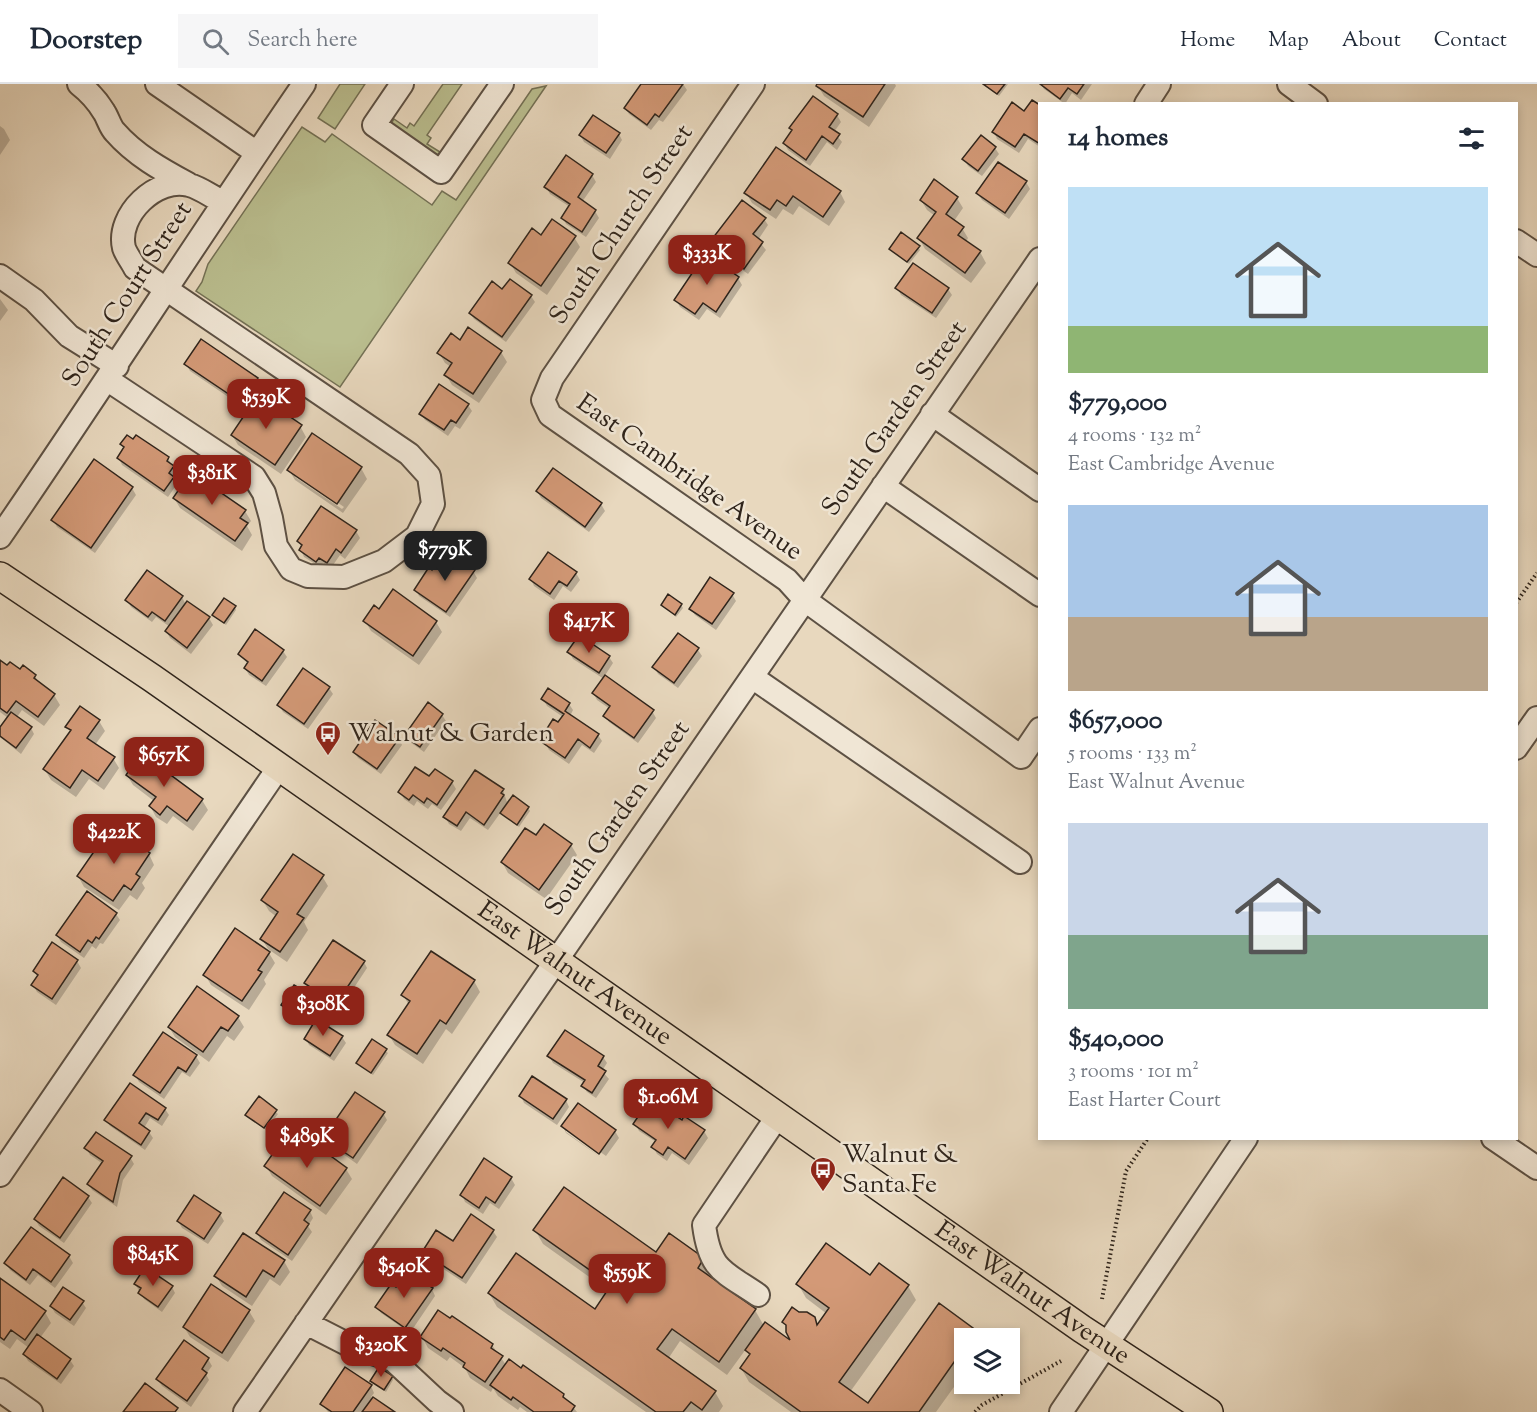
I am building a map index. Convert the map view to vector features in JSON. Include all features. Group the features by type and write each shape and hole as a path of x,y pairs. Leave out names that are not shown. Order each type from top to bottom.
{"main road":[{"name":"East Walnut Avenue","path":"0,576 279,767 1106,1345 1209,1412"}],"street":[{"path":"79,84 104,111 114,131 134,150 152,164 223,202"},
{"path":"158,84 256,153"},
{"name":"South Court Street","path":"0,537 304,84"},
{"path":"402,84 374,125 441,172 502,84"},
{"name":"South Church Street","path":"543,400 552,378 753,84"},
{"path":"1147,102 1160,84"},
{"path":"1289,84 1313,102"},
{"path":"0,276 34,300 43,312 112,373 254,477 264,493 272,518 276,546 291,569 308,576 344,577 384,561 417,536 433,504 429,476 409,454 135,268 124,248 127,223 135,209 153,190 166,185 188,184"},
{"path":"1518,242 1537,255"},
{"name":"South Garden Street","path":"244,1412 932,414 1033,284 1038,266"},
{"name":"East Cambridge Avenue","path":"543,400 550,415 787,580 805,600 1021,757 1038,732"},
{"path":"932,414 1038,489"},
{"path":"883,486 1038,594"},
{"path":"752,677 1020,861"},
{"path":"1518,745 1537,718"},
{"path":"0,1175 279,767"},
{"path":"758,1295 717,1267 710,1256 704,1225 777,1117"},
{"path":"1061,1412 1245,1140"},
{"path":"1496,1140 1537,1168"},
{"path":"306,1323 351,1346 393,1360 452,1412"},
{"path":"0,1390 31,1412"}],"path":[{"path":"1518,600 1537,573"},
{"path":"1102,1299 1126,1171 1147,1140"},
{"path":"975,1412 982,1405 1061,1361"}],"green space":[{"path":"340,84 365,84 335,129 318,118"},
{"path":"443,84 462,84 427,135 431,138 427,144 440,152 436,157 390,125 394,119 407,128 410,123 414,126"},
{"path":"546,86 340,387 196,291 202,282 208,264 302,127 325,142 332,134 432,205 442,191 456,200 532,89"}],"building":[{"path":"641,84 683,84 659,117 655,114 647,125 624,108"},
{"path":"817,84 885,84 863,117 816,86"},
{"path":"983,84 1005,84 997,94"},
{"path":"1040,84 1084,84 1077,94 1068,88 1060,99"},
{"path":"813,96 838,114 829,127 840,134 833,144 822,136 806,160 783,143 792,130 789,128"},
{"path":"1032,100 1038,104 1038,143 1024,134 1015,147 992,132 1012,102 1024,111"},
{"path":"593,115 620,133 606,153 579,135"},
{"path":"981,135 996,147 978,171 962,159"},
{"path":"776,147 841,191 823,217 793,196 786,206 777,200 770,210 744,193"},
{"path":"566,155 593,174 578,197 596,210 582,232 561,218 570,204 544,187"},
{"path":"998,162 1027,181 1005,213 976,193"},
{"path":"934,179 958,197 946,214 964,227 958,235 981,251 965,273 917,238 936,212 920,200"},
{"path":"742,200 766,218 753,234 763,242 744,269 709,243"},
{"path":"552,219 576,236 541,286 508,263 532,228 541,235"},
{"path":"901,232 920,246 907,262 889,249"},
{"path":"705,254 739,277 716,312 703,303 695,314 674,300"},
{"path":"913,263 949,288 932,313 895,288"},
{"path":"510,279 532,295 502,337 469,313 492,281 502,289"},
{"path":"468,327 502,351 473,394 444,375 452,363 437,353 451,333 460,340"},
{"path":"201,339 258,378 242,403 184,364"},
{"path":"439,384 469,404 456,423 451,420 444,430 419,414"},
{"path":"258,395 302,425 275,465 231,435"},
{"path":"312,433 362,467 337,504 287,470"},
{"path":"127,435 133,439 136,435 169,457 167,461 174,466 169,473 174,477 164,491 117,458 124,447 120,444"},
{"path":"94,459 133,487 91,548 51,520"},
{"path":"553,468 602,503 585,527 536,491"},
{"path":"191,472 246,510 240,518 248,523 235,541 173,498"},
{"path":"321,506 357,530 341,553 336,549 327,563 319,558 316,562 299,550 302,545 297,541"},
{"path":"548,552 577,572 567,586 559,581 550,594 529,579"},
{"path":"449,553 475,570 446,612 414,590 429,567 432,570 438,561 442,564"},
{"path":"147,570 183,596 165,621 152,612 148,617 125,600"},
{"path":"710,577 734,593 712,624 689,609"},
{"path":"393,589 437,621 413,656 363,621 374,605 379,609"},
{"path":"668,594 682,604 675,615 661,605"},
{"path":"224,598 236,606 224,623 212,615"},
{"path":"187,601 210,617 187,648 165,631"},
{"path":"255,629 284,650 262,681 244,668 248,662 238,654"},
{"path":"678,633 699,648 674,683 652,667"},
{"path":"579,635 610,656 599,673 567,652"},
{"path":"0,660 7,665 10,662 20,669 23,665 36,675 34,678 55,694 38,717 16,701 7,713 0,708"},
{"path":"303,668 330,687 304,724 277,705"},
{"path":"605,675 654,710 634,738 603,716 610,706 592,693"},
{"path":"548,688 570,703 565,711 599,734 590,748 578,739 565,758 543,743 550,733 546,730 553,719 558,722 564,714 541,699"},
{"path":"428,702 443,714 420,747 404,736"},
{"path":"80,706 100,720 87,738 115,757 98,781 82,770 70,788 43,769 71,730 65,727"},
{"path":"11,712 32,727 16,748 0,736 0,727"},
{"path":"375,720 400,737 377,769 353,752"},
{"path":"141,753 203,799 187,821 167,806 160,815 149,806 156,797 126,775"},
{"path":"415,767 429,776 435,769 453,781 437,805 427,798 424,803 413,795 409,800 398,792"},
{"path":"475,770 504,789 501,793 504,795 484,825 466,812 457,826 443,817"},
{"path":"513,795 529,807 517,825 500,813"},
{"path":"544,824 572,844 539,890 501,862 525,828 536,835"},
{"path":"111,827 150,853 136,874 140,877 131,890 124,885 113,901 77,876"},
{"path":"293,854 324,875 297,914 304,918 280,952 260,939 278,912 261,900"},
{"path":"87,891 117,913 99,939 96,937 92,943 88,940 80,952 56,935"},
{"path":"235,928 270,952 258,970 262,972 242,1001 203,975"},
{"path":"333,940 365,961 336,1004 304,983"},
{"path":"52,942 78,960 52,999 31,985 38,975 33,971"},
{"path":"431,951 475,980 446,1024 440,1020 417,1054 387,1035 410,1001 401,995"},
{"path":"294,985 309,994 295,1014 281,1005"},
{"path":"197,986 239,1016 228,1031 221,1027 203,1052 168,1027"},
{"path":"316,1019 343,1036 330,1056 304,1039"},
{"path":"565,1030 604,1056 598,1066 606,1071 592,1093 581,1086 585,1080 547,1056"},
{"path":"163,1032 197,1055 186,1072 178,1067 160,1093 133,1075"},
{"path":"372,1039 387,1049 371,1073 356,1063"},
{"path":"532,1076 567,1099 553,1119 519,1096"},
{"path":"130,1083 166,1108 158,1120 146,1113 139,1123 150,1131 141,1145 104,1120"},
{"path":"355,1092 385,1112 353,1158 323,1138"},
{"path":"259,1096 277,1110 264,1128 245,1115"},
{"path":"650,1099 682,1120 684,1116 705,1130 685,1159 668,1147 663,1155 651,1147 656,1140 633,1124"},
{"path":"578,1103 616,1130 599,1154 561,1126"},
{"path":"96,1132 132,1156 120,1173 113,1202 87,1184 103,1161 84,1148"},
{"path":"302,1135 347,1168 320,1206 264,1166 279,1145 290,1153"},
{"path":"484,1158 512,1177 495,1203 486,1197 479,1208 460,1195"},
{"path":"63,1177 89,1196 60,1238 34,1219"},
{"path":"564,1187 656,1252 669,1233 704,1258 698,1268 756,1309 719,1362 672,1329 657,1349 716,1391 702,1410 691,1402 683,1412 656,1412 488,1293 516,1253 595,1309 611,1285 533,1230"},
{"path":"284,1192 311,1210 304,1220 309,1224 288,1255 256,1233"},
{"path":"194,1195 221,1213 204,1239 177,1221"},
{"path":"471,1214 494,1230 462,1278 422,1252 436,1230 453,1241"},
{"path":"31,1227 70,1255 51,1282 33,1269 26,1280 4,1263"},
{"path":"243,1233 285,1260 274,1277 263,1270 246,1297 214,1276"},
{"path":"826,1243 870,1275 879,1263 909,1285 839,1382 868,1403 939,1303 973,1328 954,1328 954,1362 919,1412 801,1412 740,1368 750,1354 745,1350 765,1322 790,1340 786,1332 786,1325 782,1322 792,1307 815,1317 817,1325 829,1308 796,1284"},
{"path":"145,1267 173,1286 158,1307 138,1293 141,1288 134,1284"},
{"path":"407,1271 433,1288 405,1328 375,1307 391,1284 396,1287"},
{"path":"0,1278 46,1311 25,1340 11,1330 4,1340 0,1337"},
{"path":"211,1284 250,1310 222,1353 183,1327"},
{"path":"63,1287 84,1301 70,1320 50,1306"},
{"path":"438,1310 450,1318 452,1316 493,1344 491,1348 503,1356 485,1382 463,1367 465,1363 443,1348 441,1351 420,1337"},
{"path":"37,1334 71,1359 57,1379 23,1354"},
{"path":"184,1340 209,1358 202,1369 207,1373 187,1401 156,1379"},
{"path":"509,1359 521,1368 523,1365 564,1394 563,1397 575,1406 571,1412 534,1412 513,1397 511,1400 490,1385"},
{"path":"345,1367 372,1385 353,1412 332,1412 320,1404"},
{"path":"379,1367 393,1376 384,1390 370,1381"},
{"path":"145,1383 178,1408 175,1412 123,1412"},
{"path":"373,1397 395,1412 362,1412"}],"place":[{"name":"Walnut & Garden","path":"328,757"},
{"name":"Walnut & Santa Fe","path":"823,1193"}]}
